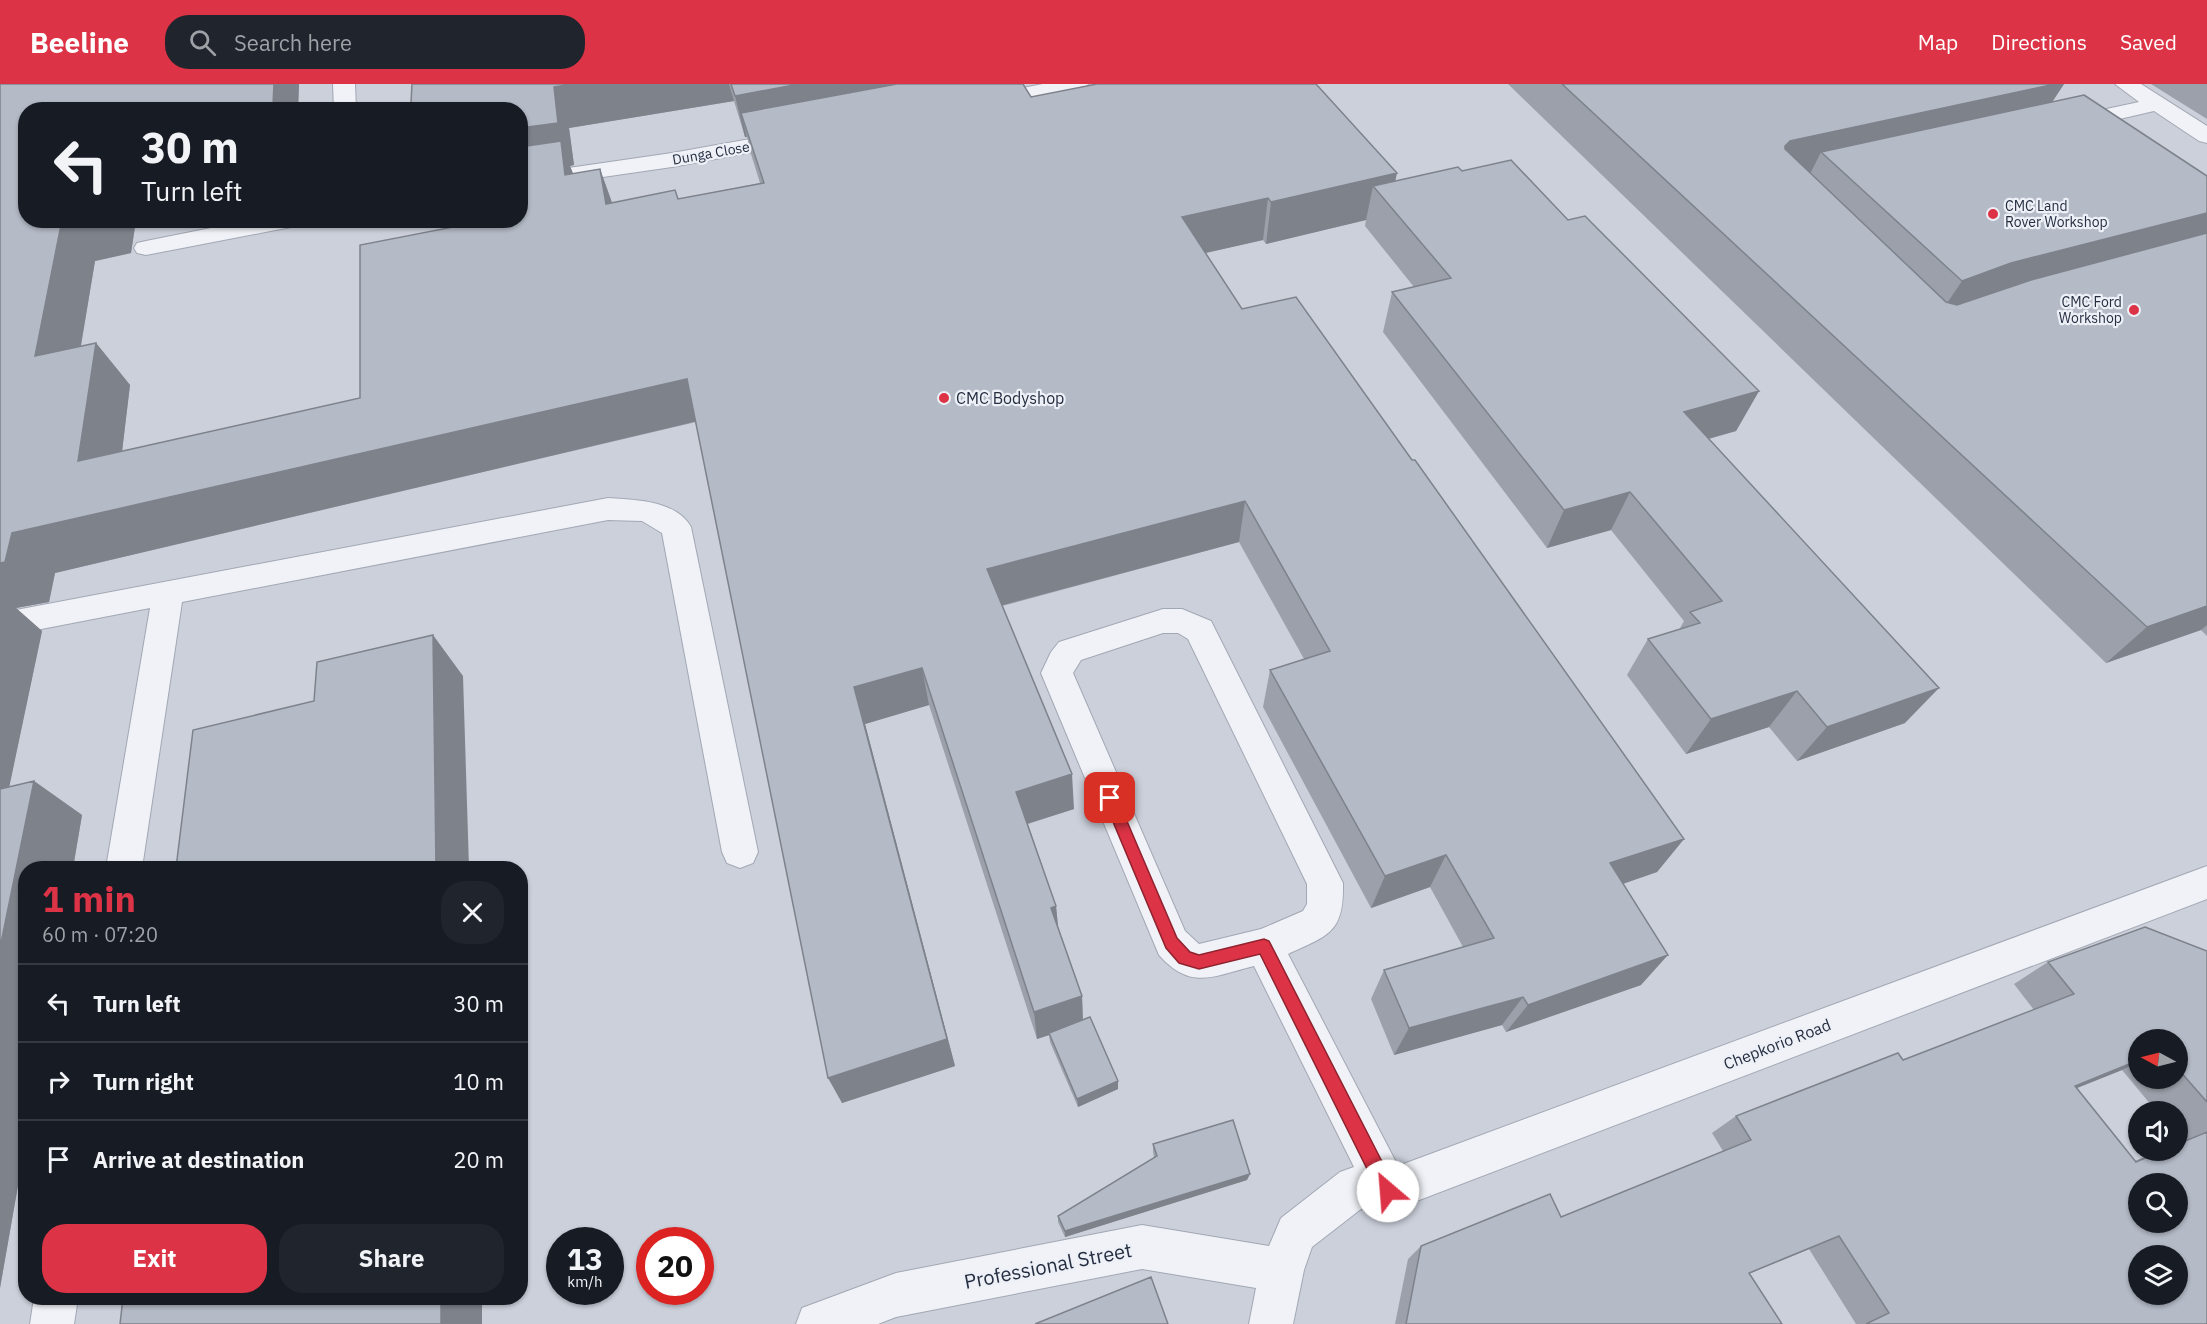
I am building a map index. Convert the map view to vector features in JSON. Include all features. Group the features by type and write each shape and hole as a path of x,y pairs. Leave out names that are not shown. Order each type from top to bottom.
{"street":[{"path":"344,84 345,102"},
{"path":"961,106 1077,84"},
{"path":"2126,84 2207,136"},
{"path":"2042,129 2157,104"},
{"name":"Dunga Close","path":"528,181 672,160 810,134"},
{"path":"146,248 250,228"},
{"path":"0,625 608,509 646,511 676,527 740,852"},
{"path":"125,861 168,592"},
{"path":"1163,621 1182,621 1200,630 1325,883 1325,906 1316,923 1264,946 1199,962 1185,957 1172,943 1057,673 1062,661 1070,651 1163,621"},
{"name":"Chepkorio Road","path":"1271,1324 1282,1270 1296,1233 1371,1189 2204,887"},
{"path":"1264,946 1371,1189"},
{"name":"Professional Street","path":"818,1324 896,1295 1142,1247 1282,1270"},
{"path":"52,1324 55,1305"}],"shaded area":[{"path":"0,84 2207,84 2207,1324 0,1324"}],"building":[{"path":"0,84 274,84 273,102 18,102 18,228 60,228 35,356 96,343 78,461 360,398 360,245 448,228 528,228 528,146 561,141 565,175 600,169 606,204 675,190 678,199 764,183 741,113 897,84 1023,84 1031,97 1097,84 1316,84 1397,173 1271,202 1268,198 1182,217 1242,309 1296,297 1412,460 1415,460 1684,839 1610,863 1668,955 1528,1005 1523,997 1409,1028 1384,970 1494,938 1446,855 1385,876 1270,670 1330,651 1245,501 987,569 1072,774 1016,792 1056,906 1051,908 1082,996 1034,1012 922,668 854,687 947,1039 828,1078 687,379 12,533 5,562 0,563"},
{"path":"412,84 573,84 554,87 558,123 528,127 528,102 411,102"},
{"path":"731,84 799,84 735,96"},
{"path":"1562,84 2055,84 1790,141 1785,149 1946,302 1957,305 2031,280 2207,233 2207,606 2147,627"},
{"name":"CMC Land Rover Workshop","path":"2084,95 2207,176 2207,213 2011,263 1962,281 1821,152"},
{"path":"1511,160 1568,220 1585,216 1759,391 1684,412 1939,688 1827,727 1797,691 1711,719 1648,639 1700,623 1690,612 1722,601 1630,492 1564,510 1392,292 1451,278 1373,186 1458,167 1462,171"},
{"path":"433,635 436,861 177,861 193,730 314,701 317,662"},
{"path":"34,781 0,948 0,789"},
{"path":"2145,927 2207,951 2207,1102 2188,1080 2188,1029 2128,1029 2128,1064 2075,1086 2128,1152 2128,1161 2188,1161 2188,1140 2207,1132 2207,1324 1866,1324 1889,1313 1839,1236 1749,1273 1782,1324 1406,1324 1421,1246 1550,1194 1561,1217 1751,1140 1736,1116 1898,1053 1903,1060 2074,994 2048,962"},
{"path":"1090,1017 1118,1081 1077,1099 1049,1033"},
{"path":"1233,1120 1250,1174 1065,1231 1058,1216 1157,1156 1153,1144"},
{"path":"1151,1277 1168,1324 1035,1324"},
{"path":"122,1305 441,1305 441,1324 120,1324"}],"place":[{"name":"CMC Land Rover Workshop","path":"1993,214"},
{"name":"CMC Ford Workshop","path":"2134,310"},
{"name":"CMC Bodyshop","path":"944,398"}],"route":[{"path":"1110,798 1172,943 1185,957 1199,962 1264,946 1388,1191"}]}
